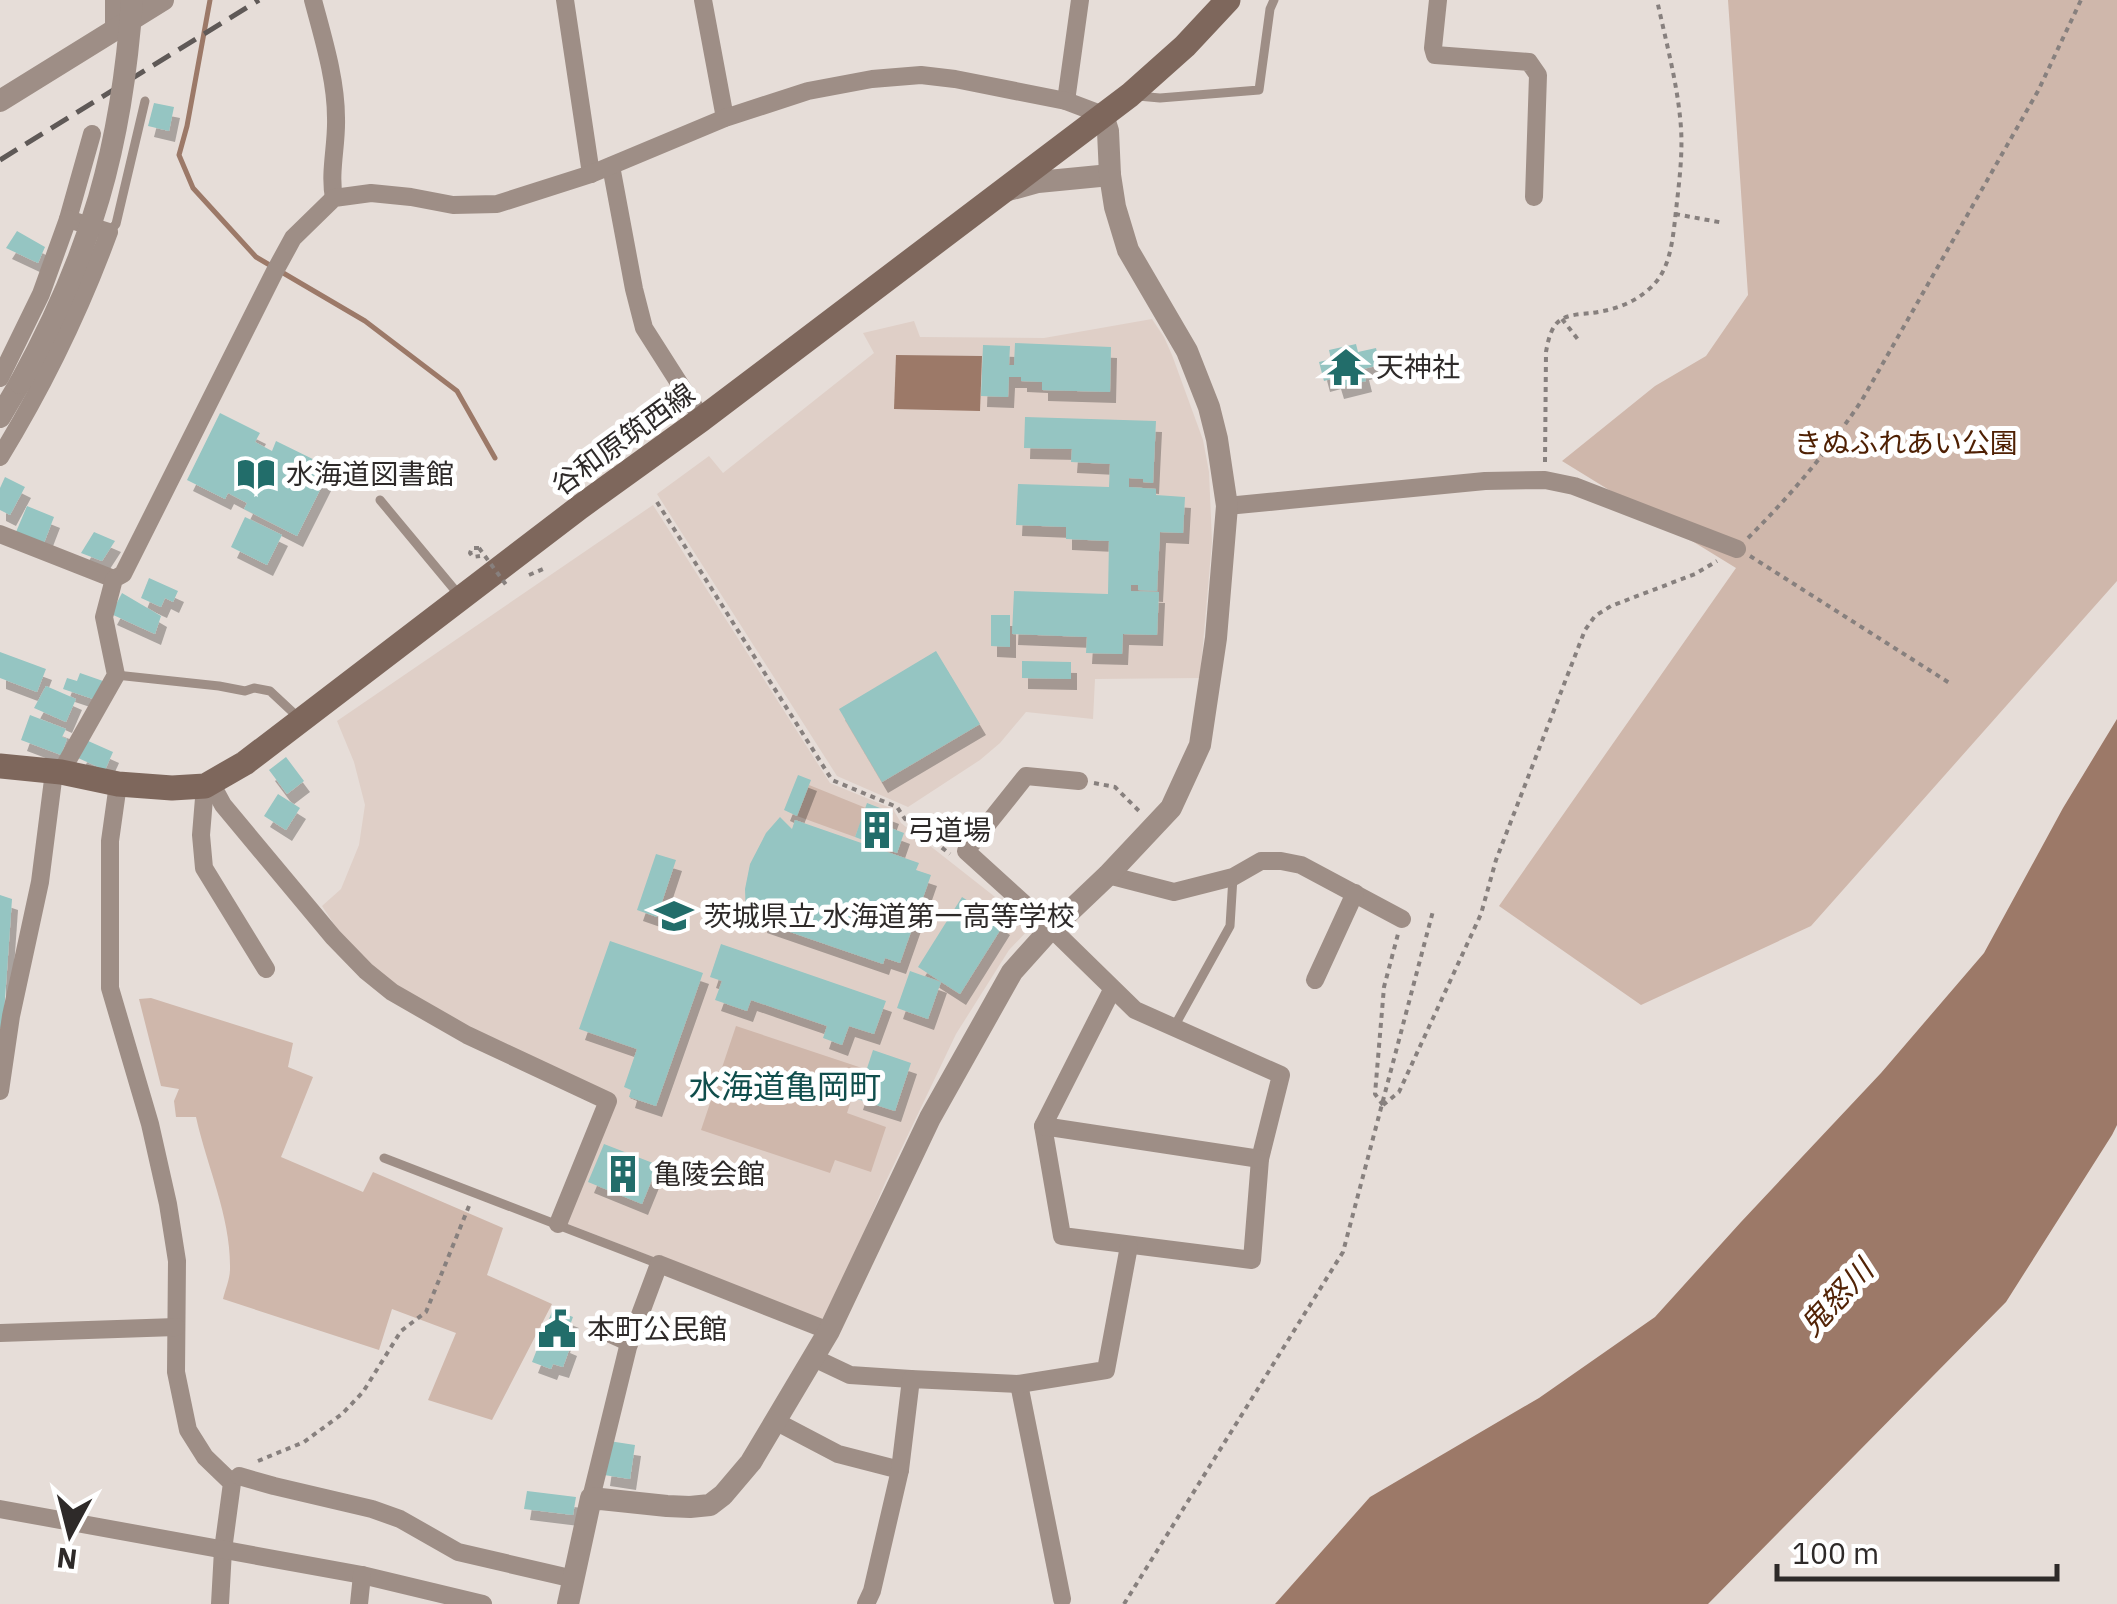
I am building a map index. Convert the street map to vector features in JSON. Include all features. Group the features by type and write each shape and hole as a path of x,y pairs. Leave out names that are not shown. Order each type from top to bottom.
{"main road":[{"name":"谷和原筑西線","path":"208,785 245,763 580,506 702,419 1130,96 1228,0"},
{"path":"0,766 118,784 172,788 208,785"}],"street":[{"path":"114,0 114,31"},
{"path":"10,381 59,308 102,193 121,108 132,0"},
{"path":"0,101 162,0"},
{"path":"313,0 329,64 336,114 334,198"},
{"path":"566,0 591,174"},
{"path":"703,0 725,118"},
{"path":"1066,101 1080,0"},
{"path":"1438,0 1435,55 1529,62 1538,75 1534,196"},
{"path":"0,534 114,578 123,574 294,238 334,198 371,193 453,206 518,199 591,174 725,118 808,91 872,79 920,75 972,82 1066,101 1104,115 1115,207 1128,250 1187,351 1218,439 1227,506 1216,638 1200,745 1170,808 1012,972 930,1118 829,1330 751,1462 724,1495 710,1505 667,1506 591,1498"},
{"path":"0,416 68,219 92,134"},
{"path":"611,166 644,328 702,419"},
{"path":"1000,192 1038,182 1110,175"},
{"path":"0,456 49,373 109,232 68,219"},
{"path":"1227,506 1545,480 1574,486 1737,549"},
{"path":"0,1090 58,772 116,675 104,617 114,578"},
{"path":"1080,781 1026,776 966,851 1135,1010 1281,1075 1260,1159 1252,1260 1062,1236 1043,1126 1112,990"},
{"path":"118,784 110,841 110,988 150,1124 168,1204 177,1261 176,1372 188,1430 206,1457 239,1475 372,1509 400,1519 458,1552 574,1579"},
{"path":"208,785 201,834 204,868 266,969"},
{"path":"208,785 323,925 366,971 392,992 467,1035 608,1100 558,1224"},
{"path":"1108,874 1174,892 1234,877 1261,861 1282,861 1301,865 1402,919"},
{"path":"1315,980 1354,893"},
{"path":"1043,1126 1260,1159"},
{"path":"814,1358 850,1375 1019,1384 1106,1370 1129,1246"},
{"path":"568,1604 628,1347 659,1264 829,1330"},
{"path":"0,1333 176,1327"},
{"path":"866,1604 900,1470 911,1379"},
{"path":"1019,1384 1062,1599"},
{"path":"777,1422 838,1454 900,1470"},
{"path":"220,1604 223,1550 239,1475"},
{"path":"0,1509 362,1575 483,1604"},
{"path":"359,1604 362,1575"}],"lane":[{"path":"1130,96 1160,98 1258,90 1274,0"},
{"path":"109,232 116,224 145,101"},
{"path":"380,500 461,597"},
{"path":"116,675 245,692 254,688 270,691 301,720"},
{"path":"1174,1027 1230,926 1234,877"},
{"path":"384,1158 659,1264"},
{"path":"596,1332 628,1347"}],"path":[{"path":"1545,480 1549,336 1562,319 1617,308 1634,300 1649,290 1667,264 1676,214 1681,131 1658,0"},
{"path":"1383,1105 1399,1092 1482,914 1496,860 1585,630 1595,616 1611,606 1695,574 1737,549 1806,478 1862,400 2038,91 2082,0"},
{"path":"1676,214 1724,223"},
{"path":"1562,319 1580,342"},
{"path":"657,502 832,780 897,807 905,819 962,864"},
{"path":"1737,549 1950,684"},
{"path":"481,550 507,586"},
{"path":"1080,781 1115,786 1154,826"},
{"path":"1124,1604 1343,1252 1433,911"},
{"path":"1383,1105 1374,1094 1384,987 1402,919"},
{"path":"239,1475 304,1442 342,1414 362,1392 401,1331 426,1312 474,1192"}],"shaded area":[{"path":"1152,319 1172,355 1203,440 1209,472 1212,542 1200,678 1095,679 1093,719 1026,712 980,760 908,807 837,776 657,494 709,456 723,473 874,353 863,333 914,321 920,337 1044,338"},
{"name":"茨城県立 水海道第一高等学校","path":"653,505 830,783 893,809 901,823 1032,926 1009,950 956,1034 885,1183 825,1324 563,1222 615,1095 470,1030 382,976 342,936 322,906 341,889 359,845 365,805 354,762 337,721"}],"green space":[{"name":"きぬふれあい公園","path":"1728,0 2117,0 2117,581 1811,926 1641,1005 1499,906 1736,568 1562,461 1655,386 1706,356 1748,295"},
{"path":"809,785 866,808 855,837 797,816"},
{"path":"151,998 293,1043 288,1067 313,1077 281,1157 363,1192 373,1172 503,1228 487,1275 552,1304 492,1420 428,1400 456,1333 392,1309 379,1350 223,1299 230,1269 223,1211 196,1117 176,1117 174,1101 179,1089 161,1086 139,999"},
{"path":"736,1026 862,1068 847,1113 886,1127 871,1172 835,1160 830,1173 701,1130"}],"water":[{"path":"896,355 982,356 980,411 894,409"},
{"name":"鬼怒川","path":"2117,719 2117,1125 2006,1302 1708,1604 1275,1604 1370,1497 1539,1398 1655,1317 1881,1073 1984,953"}],"building":[{"path":"154,103 174,107 169,131 148,126"},
{"path":"17,231 45,247 38,263 6,248"},
{"path":"1015,343 1111,347 1110,392 1042,390 1042,382 1009,377 1008,397 981,396 983,345 1010,346 1009,365 1014,365"},
{"name":"天神社","path":"1356,344 1358,352 1376,348 1380,365 1363,369 1366,381 1338,388 1335,378 1324,381 1319,362 1331,359 1329,350"},
{"path":"220,413 260,433 255,442 272,451 276,441 331,468 297,536 244,509 247,503 228,493 225,499 187,480"},
{"path":"1025,417 1156,421 1153,483 1129,478 1129,487 1156,489 1156,495 1185,497 1183,533 1160,532 1157,591 1138,590 1138,585 1131,585 1131,591 1159,592 1157,635 1123,634 1122,654 1086,653 1087,637 1012,634 1014,591 1108,594 1109,541 1066,539 1066,527 1016,525 1018,484 1109,487 1110,464 1071,462 1072,449 1024,448"},
{"path":"5,477 25,487 10,515 0,510 0,488"},
{"path":"27,506 54,517 44,543 16,532"},
{"path":"245,517 282,535 267,565 231,547"},
{"path":"94,532 115,541 102,561 81,553"},
{"path":"149,578 178,591 173,602 165,598 161,607 141,598"},
{"path":"122,593 161,616 155,634 111,614"},
{"path":"991,615 1010,615 1010,647 991,646"},
{"path":"936,651 980,724 882,782 839,709"},
{"path":"0,652 46,669 37,692 0,678"},
{"path":"1022,661 1071,662 1071,679 1022,678"},
{"path":"80,673 103,681 96,700 63,689 67,678 77,681"},
{"path":"46,686 76,699 66,722 34,708"},
{"path":"30,715 66,729 61,755 21,740"},
{"path":"86,740 113,752 105,770 78,758"},
{"path":"286,757 304,781 287,794 269,770"},
{"path":"798,775 811,780 797,816 784,810"},
{"path":"278,794 300,808 286,830 264,816"},
{"name":"弓道場","path":"867,803 893,813 888,827 904,833 897,853 855,837"},
{"path":"780,817 792,829 795,820 919,863 916,870 931,875 900,963 885,958 883,964 761,922 762,915 746,918 745,889 750,864 766,833"},
{"path":"656,854 676,860 657,917 637,910"},
{"path":"0,895 12,899 3,1028 0,1028"},
{"path":"962,897 1004,924 960,994 918,967"},
{"path":"610,941 703,973 656,1106 629,1097 631,1090 624,1087 637,1049 579,1029"},
{"path":"721,944 886,1001 874,1034 849,1026 842,1045 823,1038 827,1026 751,1000 747,1011 715,1000 722,981 710,977"},
{"path":"910,971 941,982 928,1019 897,1008"},
{"path":"873,1050 911,1063 895,1111 857,1099"},
{"name":"亀陵会館","path":"604,1144 658,1165 642,1204 588,1182"},
{"name":"本町公民館","path":"553,1309 573,1317 564,1342 571,1345 563,1367 553,1364 551,1369 532,1362"},
{"path":"609,1441 635,1445 630,1479 604,1475"},
{"path":"527,1491 576,1497 573,1515 524,1509"}],"waterway":[{"path":"210,0 179,155 193,188 256,257 365,321 457,391 495,458"}],"railway":[{"path":"0,160 259,0"}],"place":[{"name":"天神社","path":"1346,367"},
{"name":"水海道図書館","path":"256,474"},
{"name":"弓道場","path":"877,830"},
{"name":"茨城県立 水海道第一高等学校","path":"674,916"},
{"name":"亀陵会館","path":"623,1174"},
{"name":"本町公民館","path":"557,1329"}],"district":[{"name":"水海道亀岡町","path":"785,1087"}]}
